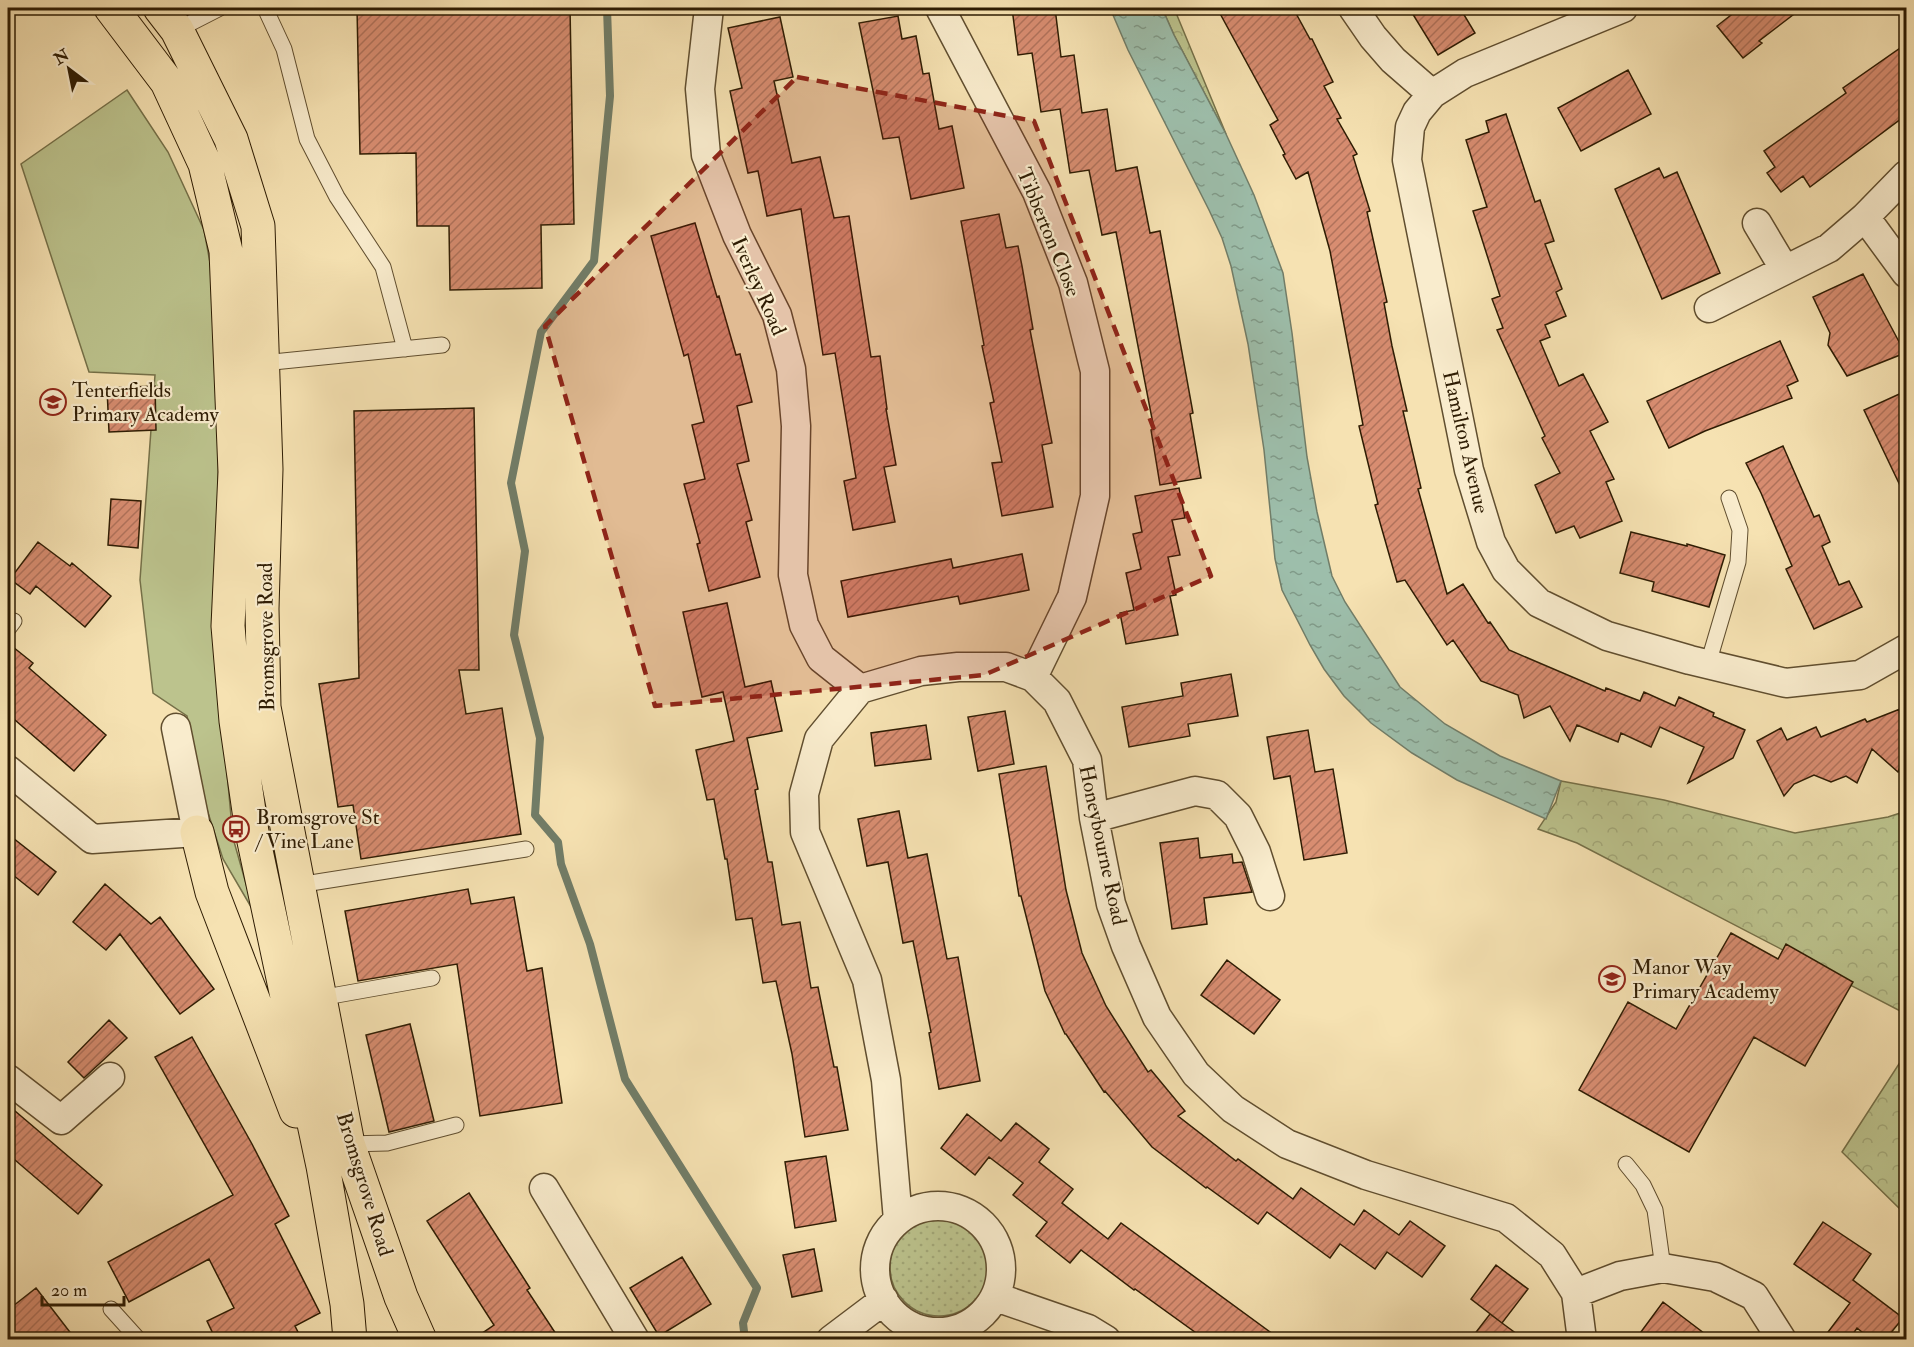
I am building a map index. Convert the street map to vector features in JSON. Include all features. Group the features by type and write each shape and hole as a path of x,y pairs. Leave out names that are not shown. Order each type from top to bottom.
{"main road":[{"name":"Bromsgrove Road","path":"111,8 167,82 205,164 226,251 235,472 228,626 236,721 252,831 323,1166 347,1304 350,1340"},
{"name":"Bromsgrove Road","path":"169,19 231,140 258,226 267,469 262,609 264,707 348,1144 400,1297 420,1340"},
{"path":"197,832 212,892 288,1094 323,1166"}],"street":[{"name":"Iverley Road","path":"709,8 700,88 706,155 737,235 777,315 791,369 796,426 794,575 804,625 821,658 860,689"},
{"name":"Tibberton Close","path":"940,8 1036,192 1073,282 1095,371 1095,496 1072,597 1033,677"},
{"path":"1353,8 1373,37 1393,60 1432,94"},
{"name":"Hamilton Avenue","path":"1623,8 1465,74 1432,94 1417,112 1410,127 1407,160 1469,470 1491,542 1506,570 1539,603 1607,636 1708,664 1786,683 1860,675 1906,649"},
{"path":"1709,308 1829,248 1865,217 1906,175"},
{"path":"1865,217 1906,273"},
{"path":"1757,223 1785,270"},
{"name":"Honeybourne Road","path":"860,689 921,671 958,667 1006,667 1033,677 1057,701 1087,760 1111,904 1125,946 1157,1017 1196,1074 1233,1109 1287,1144 1366,1175 1506,1218 1552,1255 1576,1293 1582,1340"},
{"path":"860,689 819,739 804,794 805,832 867,980 886,1080 898,1220"},
{"path":"8,770 92,839 197,832 176,728"},
{"path":"1095,818 1195,791 1217,795 1239,816 1256,852 1270,896"},
{"path":"8,1079 61,1120 110,1077"},
{"path":"544,1188 636,1340"},
{"path":"932,1206 950,1207 968,1214 984,1226 1001,1258 1002,1281 996,1298 988,1309 961,1327 924,1336 900,1321 884,1300 878,1287 875,1261 884,1236 898,1220 918,1209 932,1206"},
{"path":"1576,1293 1620,1276 1664,1268 1714,1277 1755,1296 1782,1340"},
{"path":"996,1298 1088,1329 1106,1340"},
{"path":"831,1340 884,1300"}],"lane":[{"path":"169,19 220,8"},
{"path":"265,8 284,49 307,139 337,197 383,267 405,349"},
{"path":"263,363 442,345"},
{"path":"1708,664 1738,562 1740,530 1729,498"},
{"path":"298,885 526,849"},
{"path":"320,998 432,978"},
{"path":"348,1144 387,1143 456,1125"},
{"path":"1626,1164 1643,1185 1655,1210 1664,1268"},
{"path":"111,1309 139,1340"}],"highlighted area":[{"path":"797,77 1034,121 1211,576 984,675 655,706 545,326"}],"green space":[{"path":"1162,8 1174,8 1226,134 1174,35"},
{"path":"127,90 168,152 204,230 217,301 220,385 215,642 233,838 254,912 223,859 201,791 187,716 153,693 140,580 155,375 89,372 21,164"},
{"path":"1561,781 1664,800 1795,833 1888,817 1906,811 1906,1014 1577,843 1538,829 1556,802"},
{"path":"1906,1053 1906,1200 1900,1209 1842,1152"},
{"path":"939,1218 958,1222 974,1232 984,1248 988,1267 984,1286 974,1302 958,1312 939,1316 920,1312 904,1302 894,1286 890,1267 894,1248 904,1232 920,1222"}],"water":[{"path":"1110,8 1162,8 1226,134 1254,195 1283,273 1307,457 1317,512 1332,576 1345,602 1400,687 1445,724 1500,756 1561,781 1546,819 1457,780 1412,753 1371,723 1344,696 1310,645 1282,590 1275,559 1264,450 1248,344 1231,266 1222,238 1209,210 1128,50"}],"building":[{"path":"357,8 570,8 574,224 541,225 542,288 450,290 449,226 417,226 416,153 360,154"},
{"path":"1012,8 1055,8 1061,57 1074,55 1082,113 1107,109 1116,171 1137,167 1150,233 1160,231 1193,413 1190,414 1201,478 1160,485 1151,430 1154,429 1116,232 1102,235 1089,170 1070,173 1060,109 1041,112 1032,53 1018,55"},
{"path":"1217,8 1293,8 1312,39 1333,82 1324,86 1341,118 1337,119 1357,154 1353,156 1370,211 1367,212 1387,302 1384,303 1392,346 1407,411 1403,411 1421,488 1418,489 1447,594 1463,584 1509,650 1605,691 1606,688 1640,701 1644,692 1675,706 1679,697 1745,730 1733,758 1688,783 1704,747 1660,727 1651,747 1621,733 1618,742 1577,725 1570,741 1550,706 1524,718 1518,695 1481,681 1453,640 1447,645 1405,580 1397,582 1375,505 1378,504 1359,426 1363,425 1330,251 1308,172 1296,179 1270,125 1278,120"},
{"path":"1409,8 1460,8 1475,33 1438,55"},
{"path":"1740,8 1802,8 1759,41 1762,43 1743,58 1717,26"},
{"path":"898,16 902,39 916,36 923,74 929,73 939,129 952,126 964,188 911,199 899,137 883,139 859,23"},
{"path":"780,17 793,77 774,81 792,163 820,157 834,218 849,216 871,357 880,356 896,465 884,467 895,522 853,530 844,481 856,478 835,353 823,355 801,209 767,216 758,171 748,173 730,91 742,88 728,28"},
{"path":"1906,44 1906,115 1810,187 1803,176 1781,192 1767,173 1775,167 1764,151 1846,93 1843,88"},
{"path":"1628,70 1651,114 1581,151 1558,108"},
{"path":"1506,114 1535,202 1540,200 1554,241 1545,244 1562,289 1556,292 1566,316 1545,325 1550,337 1540,341 1559,386 1583,374 1608,422 1590,431 1614,479 1606,482 1622,521 1580,538 1574,526 1556,533 1535,485 1560,473 1542,438 1545,436 1497,330 1503,328 1492,299 1500,296 1473,211 1487,207 1466,140 1489,132 1486,121"},
{"path":"1659,168 1664,178 1677,172 1720,273 1662,299 1615,189"},
{"path":"999,214 1006,248 1018,246 1022,266 1033,329 1030,330 1052,443 1042,445 1053,507 1002,516 992,463 1002,462 990,403 994,402 961,221"},
{"path":"695,223 736,355 740,354 752,402 737,406 749,461 737,464 752,520 746,522 760,577 709,591 697,544 700,543 684,484 705,479 692,425 704,422 688,354 684,356 651,236"},
{"path":"1863,274 1905,353 1847,376 1828,345 1830,333 1813,297"},
{"path":"1780,341 1798,381 1787,386 1792,398 1705,431 1669,448 1647,401"},
{"path":"155,386 156,430 109,432 107,388"},
{"path":"1906,391 1906,498 1864,410"},
{"path":"474,408 479,670 459,670 466,714 502,708 521,834 361,859 353,805 338,807 319,684 359,678 354,411"},
{"path":"1783,446 1814,517 1819,515 1830,542 1822,546 1839,585 1849,581 1862,607 1814,629 1786,569 1792,566 1746,463"},
{"path":"1179,488 1185,518 1172,520 1180,555 1168,557 1176,595 1170,596 1178,635 1126,644 1120,613 1134,610 1126,573 1141,569 1133,534 1142,532 1135,496"},
{"path":"111,499 141,501 138,548 108,545"},
{"path":"1631,532 1725,555 1709,607 1652,591 1654,582 1620,573"},
{"path":"38,542 70,566 72,563 111,596 85,627 36,586 30,594 10,579"},
{"path":"1022,554 1029,590 960,604 958,596 848,617 841,581 951,559 953,568"},
{"path":"727,603 745,687 771,681 782,731 747,738 758,789 755,790 768,862 772,862 782,925 800,922 811,988 818,987 834,1067 837,1067 848,1130 805,1137 792,1054 776,981 763,983 752,918 736,920 727,859 725,859 714,799 707,800 696,750 734,741 723,692 702,697 683,612"},
{"path":"8,643 33,663 29,668 106,735 74,771 8,714"},
{"path":"1231,674 1238,716 1188,724 1190,736 1129,747 1122,707 1183,696 1181,683"},
{"path":"1900,709 1906,725 1906,752 1898,772 1872,749 1857,783 1846,776 1831,782 1814,775 1794,784 1784,796 1757,741 1781,728 1787,740 1816,727 1821,737 1865,719 1867,722"},
{"path":"1005,711 1014,764 978,771 968,717"},
{"path":"926,725 931,759 875,766 871,733"},
{"path":"1308,730 1315,772 1333,769 1347,853 1304,860 1290,776 1274,779 1267,737"},
{"path":"1046,766 1066,890 1082,953 1106,1006 1148,1072 1151,1070 1185,1111 1178,1116 1236,1161 1238,1159 1293,1199 1301,1188 1354,1225 1364,1210 1399,1235 1410,1221 1445,1246 1422,1277 1387,1252 1375,1269 1340,1244 1330,1258 1267,1212 1258,1224 1152,1147 1104,1092 1065,1034 1045,991 1021,896 1019,896 999,774"},
{"path":"899,811 908,858 927,854 947,959 958,957 980,1081 939,1089 929,1033 931,1032 913,941 903,943 888,862 867,866 858,819"},
{"path":"8,834 56,872 38,895 8,871"},
{"path":"1198,838 1200,858 1232,854 1233,863 1242,862 1252,892 1204,898 1207,924 1172,929 1160,843"},
{"path":"105,884 151,924 160,917 214,989 180,1014 120,934 106,950 73,922"},
{"path":"468,889 471,904 514,897 527,971 542,968 562,1103 480,1116 457,964 358,981 345,911"},
{"path":"1731,933 1778,959 1786,944 1853,982 1805,1066 1754,1037 1689,1152 1579,1090 1628,1002 1676,1029"},
{"path":"1227,960 1280,1000 1254,1034 1201,995"},
{"path":"109,1020 127,1038 84,1078 68,1062"},
{"path":"410,1024 434,1121 389,1132 366,1035"},
{"path":"192,1037 289,1216 275,1224 320,1313 295,1326 302,1340 216,1340 207,1321 234,1308 209,1259 129,1302 108,1262 233,1195 155,1057"},
{"path":"8,1105 102,1185 78,1214 8,1154"},
{"path":"967,1114 1001,1141 1016,1123 1049,1149 1039,1162 1073,1189 1062,1203 1108,1239 1121,1223 1281,1340 1206,1340 1081,1250 1070,1263 1036,1236 1047,1222 1013,1195 1023,1183 989,1157 975,1175 941,1148"},
{"path":"826,1156 836,1221 795,1228 785,1162"},
{"path":"469,1193 530,1288 527,1290 560,1340 472,1340 494,1325 427,1221"},
{"path":"1823,1222 1871,1254 1853,1280 1903,1318 1885,1340 1872,1340 1857,1328 1849,1340 1822,1340 1850,1303 1794,1264"},
{"path":"814,1249 822,1291 792,1297 783,1255"},
{"path":"682,1257 711,1304 659,1336 630,1288"},
{"path":"1496,1265 1528,1289 1502,1323 1471,1299"},
{"path":"36,1288 76,1340 8,1340 8,1310"},
{"path":"1663,1302 1713,1340 1635,1340"},
{"path":"1490,1314 1502,1323 1525,1340 1470,1340"}],"waterway":[{"path":"607,8 610,96 594,261 541,332 511,483 525,551 514,635 540,738 535,815 558,842 561,864 590,944 625,1079 757,1288 743,1323 745,1340"}],"place":[{"name":"Tenterfields Primary Academy","path":"53,402"},
{"name":"Bromsgrove St / Vine Lane","path":"236,829"},
{"name":"Manor Way Primary Academy","path":"1612,979"}]}
